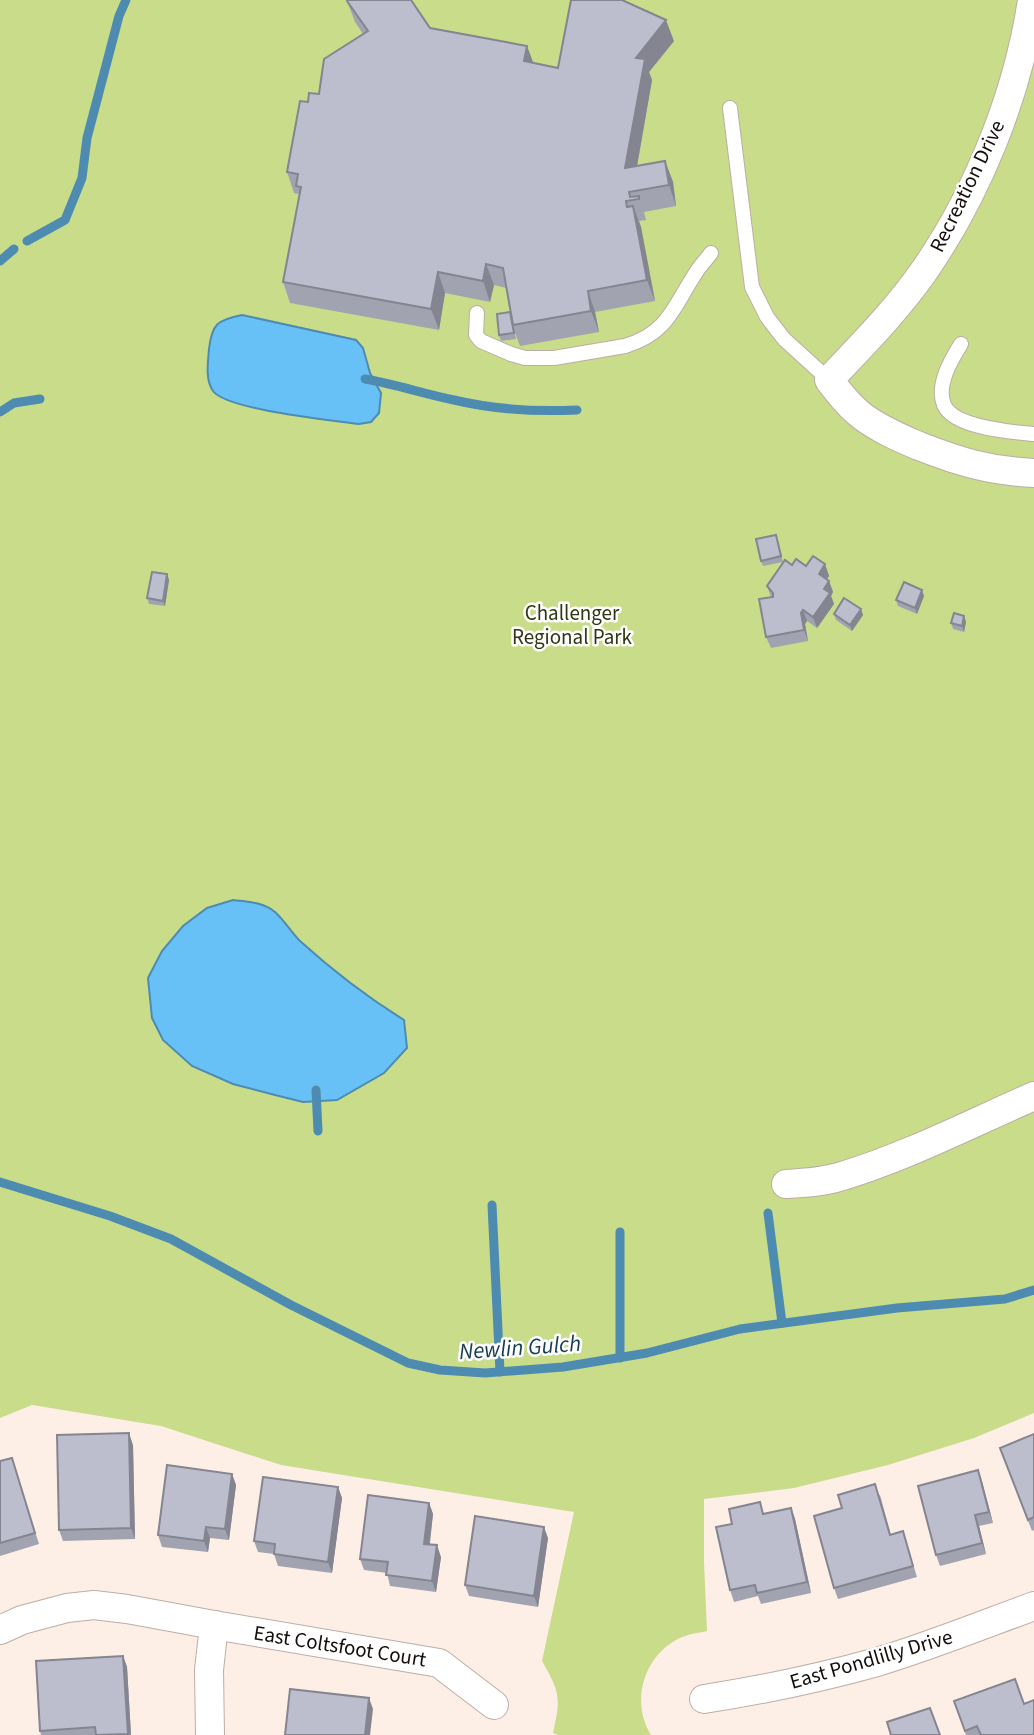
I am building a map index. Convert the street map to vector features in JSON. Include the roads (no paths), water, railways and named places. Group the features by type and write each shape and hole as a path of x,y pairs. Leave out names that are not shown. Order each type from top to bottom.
{"street":[{"name":"Recreation Drive","path":"829,380 909,291 962,206 1005,107 1026,36 1032,0"},
{"path":"829,380 862,416 901,439 972,465 1034,473"},
{"path":"786,1184 838,1178 912,1150 1034,1096"},
{"name":"East Coltsfoot Court","path":"0,1630 43,1613 67,1608 94,1605 127,1609 439,1663 494,1705"},
{"name":"East Pondlilly Drive","path":"704,1699 773,1688 879,1661 1034,1606"},
{"path":"210,1735 209,1671 214,1625"}],"lane":[{"path":"730,108 752,288 767,317 784,339 829,380"},
{"path":"477,313 476,335 481,341 524,358 554,358 625,346 650,335 668,319 696,272 711,253"},
{"path":"961,344 945,374 942,395 944,405 952,415 970,423 1003,431 1034,433"}],"water":[{"path":"242,315 356,340 363,348 370,373 381,393 379,413 371,422 359,424 258,409 222,398 213,391 209,381 210,341 217,324"},
{"path":"233,900 255,903 270,909 300,941 325,962 363,993 404,1020 407,1048 384,1073 337,1100 303,1102 233,1084 192,1066 163,1040 152,1018 148,978 162,951 183,926 207,908"}],"waterway":[{"path":"27,241 65,220 82,178 87,138 119,16 126,0"},
{"path":"0,261 14,249"},
{"path":"365,379 485,406 577,410"},
{"path":"0,412 14,403 40,399"},
{"path":"316,1090 318,1131"},
{"name":"Newlin Gulch","path":"0,1182 110,1216 171,1239 291,1305 408,1363 440,1370 485,1373 563,1367 647,1353 740,1329 897,1308 1005,1299 1034,1290"},
{"path":"492,1205 500,1372"},
{"path":"768,1213 782,1323"},
{"path":"620,1232 620,1358"}],"park label":[{"name":"Challenger Regional Park","path":"572,625"}]}
